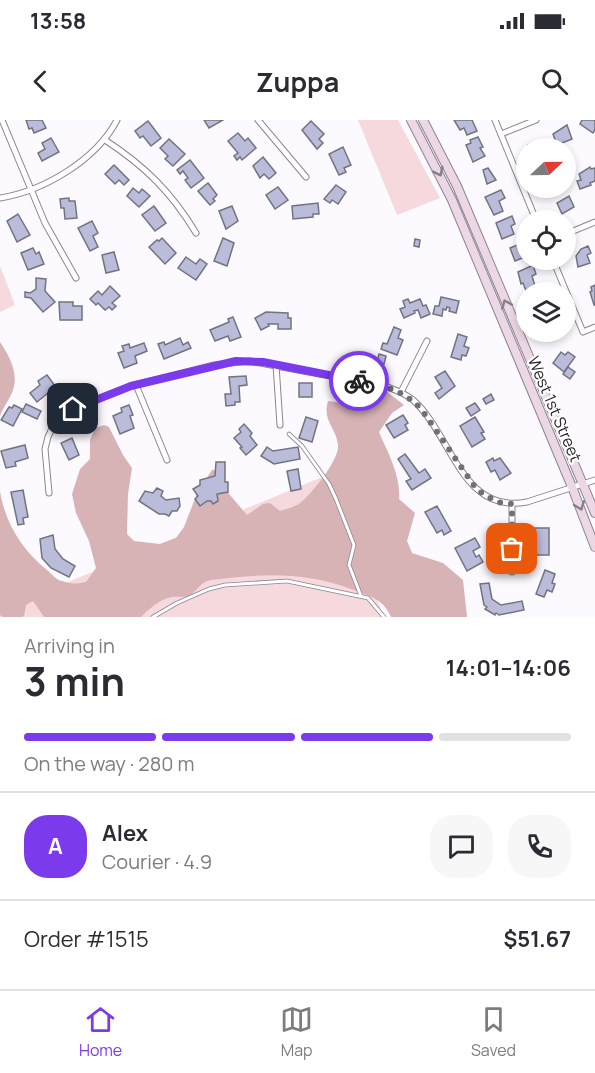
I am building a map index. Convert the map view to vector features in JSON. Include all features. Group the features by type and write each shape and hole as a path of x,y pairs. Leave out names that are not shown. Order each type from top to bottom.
{"main road":[{"name":"West 1st Street","path":"411,120 452,200 578,485 595,513"},
{"name":"West 1st Street","path":"423,120 457,186 578,485 595,547"}],"street":[{"path":"2,120 45,223 76,278"},
{"path":"0,198 30,189 70,171 105,140 117,120"},
{"path":"258,120 306,177"},
{"path":"495,120 532,210"},
{"path":"501,134 536,120"},
{"path":"105,140 129,155 169,193 196,233"},
{"path":"576,230 595,222"},
{"path":"557,270 583,332 595,327"},
{"path":"401,392 427,341"},
{"path":"49,493 45,449 54,424 64,414 136,385 236,361 276,364 385,386 401,392 422,410 477,490 497,502 512,504 528,502 595,480"},
{"path":"276,364 280,425"},
{"path":"136,385 167,460"},
{"path":"512,504 512,572"}],"lane":[{"path":"289,434 311,459 336,499 354,545 349,565 361,596"},
{"path":"153,617 209,589 225,585 287,581 368,598 384,617"}],"shaded area":[{"path":"358,120 398,120 440,198 397,215"},
{"path":"0,266 15,305 0,312"},
{"path":"0,342 10,359 15,384 0,416"},
{"path":"386,391 404,405 392,413 379,432 396,473 399,499 415,513 407,541 412,553 443,563 463,580 467,617 391,617 380,602 351,589 321,580 276,575 208,581 188,596 172,597 159,602 141,617 44,617 33,601 26,605 22,617 0,615 0,491 10,525 22,545 56,578 71,583 86,582 96,568 89,541 76,513 72,494 80,469 90,459 90,440 95,428 104,425 109,427 132,468 128,494 127,534 134,541 160,544 176,538 184,527 198,491 212,470 218,470 224,488 247,515 263,504 270,503 280,511 297,505 323,478 337,451 337,439 327,414 328,401 356,405 370,392"},
{"path":"327,475 384,617 0,617 0,610"}],"building":[{"path":"26,120 42,120 46,128 34,133 32,128 29,129"},
{"path":"204,120 223,120 209,128"},
{"path":"454,120 472,120 477,131 467,135 464,128 460,130"},
{"path":"582,120 595,120 593,133 580,124"},
{"path":"148,121 161,138 151,146 143,136 140,138 135,131"},
{"path":"311,121 324,134 319,139 323,143 317,149 302,130"},
{"path":"567,125 572,138 554,138 553,134"},
{"path":"238,133 245,141 248,138 256,148 242,160 240,157 237,160 234,156 238,153 228,141"},
{"path":"478,137 483,147 480,148 485,156 473,162 466,145 471,143 470,140"},
{"path":"51,138 59,152 42,161 38,153 45,149 42,143"},
{"path":"169,139 185,154 173,166 165,159 168,156 160,148"},
{"path":"343,147 351,165 344,168 346,172 339,175 329,154"},
{"path":"263,157 276,173 269,179 264,174 260,178 253,166"},
{"path":"190,160 204,178 191,188 185,180 188,178 183,171 180,174 177,170"},
{"path":"114,165 129,180 124,185 119,180 115,184 105,174"},
{"path":"590,167 595,168 595,181 580,189 577,181 581,180 579,174"},
{"path":"488,168 496,180 487,184 483,170"},
{"path":"208,183 217,195 213,199 215,201 210,205 198,191"},
{"path":"336,185 346,192 338,204 324,199"},
{"path":"278,187 288,200 275,209 266,195"},
{"path":"133,188 139,193 142,189 150,196 139,207 127,196"},
{"path":"501,190 505,198 499,201 503,211 494,215 485,197"},
{"path":"69,198 69,201 75,201 77,218 65,219 60,199"},
{"path":"570,198 574,207 569,210 560,210 557,203"},
{"path":"318,203 319,214 313,214 313,217 293,219 292,206"},
{"path":"154,206 166,223 155,231 142,215"},
{"path":"232,206 238,221 226,229 219,211"},
{"path":"18,214 30,235 17,242 7,221"},
{"path":"512,216 515,224 511,226 514,234 502,239 496,223"},
{"path":"92,221 98,233 93,236 98,247 90,251 78,228"},
{"path":"162,238 176,253 165,264 149,247"},
{"path":"223,238 234,243 227,266 214,261"},
{"path":"415,239 420,240 419,247 414,246"},
{"path":"516,246 516,261 515,261 510,248"},
{"path":"588,246 591,253 587,255 590,263 578,267 576,256 581,249"},
{"path":"33,248 36,254 39,252 44,264 28,270 21,253"},
{"path":"114,252 119,270 106,273 102,255"},
{"path":"186,257 196,264 200,259 207,264 196,280 178,268"},
{"path":"535,270 536,274 532,276 534,282 520,282 518,272"},
{"path":"36,278 46,279 45,291 55,302 43,312 31,298 25,297 25,292 30,293 36,289"},
{"path":"595,285 594,305 590,292 591,287"},
{"path":"110,286 120,296 112,303 116,306 112,310 109,307 105,310 90,299 98,291 102,295"},
{"path":"441,297 459,301 456,313 449,311 450,308 447,307 446,310 443,309 442,316 433,314 435,306 439,306"},
{"path":"408,299 410,303 420,299 430,314 421,318 418,310 404,318 400,309 405,307 403,301"},
{"path":"59,302 73,302 73,306 82,306 82,320 60,320"},
{"path":"266,312 288,313 288,318 291,318 291,329 278,329 278,324 268,324 269,326 261,330 255,318"},
{"path":"233,317 241,337 230,341 228,336 215,341 210,330 229,322 228,319"},
{"path":"394,327 401,330 398,338 403,340 397,355 381,349 383,343 387,344"},
{"path":"458,334 467,337 464,346 469,348 466,356 462,355 461,360 451,357"},
{"path":"180,338 183,345 188,342 191,348 164,359 158,344 164,342 165,345"},
{"path":"144,343 147,351 135,356 137,363 124,368 118,353 124,351 122,346 129,344 130,348"},
{"path":"561,352 565,355 568,352 575,357 564,372 553,363"},
{"path":"379,354 386,356 384,364 377,362"},
{"path":"568,367 575,372 570,379 563,374"},
{"path":"445,371 455,386 439,399 435,393 442,388 435,377"},
{"path":"47,375 58,390 50,396 48,393 37,402 30,393 40,385 38,381"},
{"path":"246,376 247,385 239,386 240,402 226,406 225,394 231,394 229,377"},
{"path":"299,383 312,383 312,397 299,397"},
{"path":"491,394 494,400 486,404 483,399"},
{"path":"475,403 480,410 471,416 466,408"},
{"path":"26,404 41,411 37,419 22,412"},
{"path":"14,405 22,409 13,426 1,420 9,407 12,408"},
{"path":"129,405 134,428 120,434 113,416 122,412 121,408"},
{"path":"403,415 408,423 405,425 408,430 394,438 386,425"},
{"path":"306,417 318,421 312,442 299,438"},
{"path":"475,417 484,432 481,433 485,439 472,447 460,426"},
{"path":"244,424 252,433 250,436 257,445 246,455 234,438 241,432 239,429"},
{"path":"72,438 79,455 69,460 61,443"},
{"path":"25,445 28,458 15,462 16,466 6,468 1,451"},
{"path":"267,447 273,451 298,447 300,459 274,464 261,456"},
{"path":"405,454 419,473 425,469 431,478 412,490 406,481 411,479 398,459"},
{"path":"493,458 494,461 500,458 511,473 500,480 495,470 491,472 486,462"},
{"path":"216,462 225,462 225,482 228,482 228,492 217,494 218,501 213,504 207,501 200,506 195,499 198,496 193,489 200,485 200,480 215,476"},
{"path":"298,469 301,489 291,491 287,471"},
{"path":"157,488 163,491 161,496 166,500 179,498 180,506 177,511 172,511 169,516 159,514 139,501 145,491 153,493"},
{"path":"23,490 28,517 23,518 24,524 18,525 11,492"},
{"path":"437,506 451,531 444,535 442,530 437,533 425,512"},
{"path":"535,528 549,528 549,555 535,555"},
{"path":"53,535 55,549 63,559 75,566 69,577 51,568 42,558 40,539"},
{"path":"475,538 480,547 473,551 476,557 479,555 483,562 467,571 455,548"},
{"path":"545,570 555,574 552,583 555,584 552,592 547,590 544,597 536,594"},
{"path":"489,583 492,599 501,605 522,601 524,610 499,615 496,613 495,615 485,609 487,607 484,605 480,584"}],"way so far":[{"path":"359,381 385,386 412,399 422,410 470,483 497,502 512,504 512,549"}],"route":[{"path":"73,409 131,386 165,376 236,361 263,362 359,381"}]}
